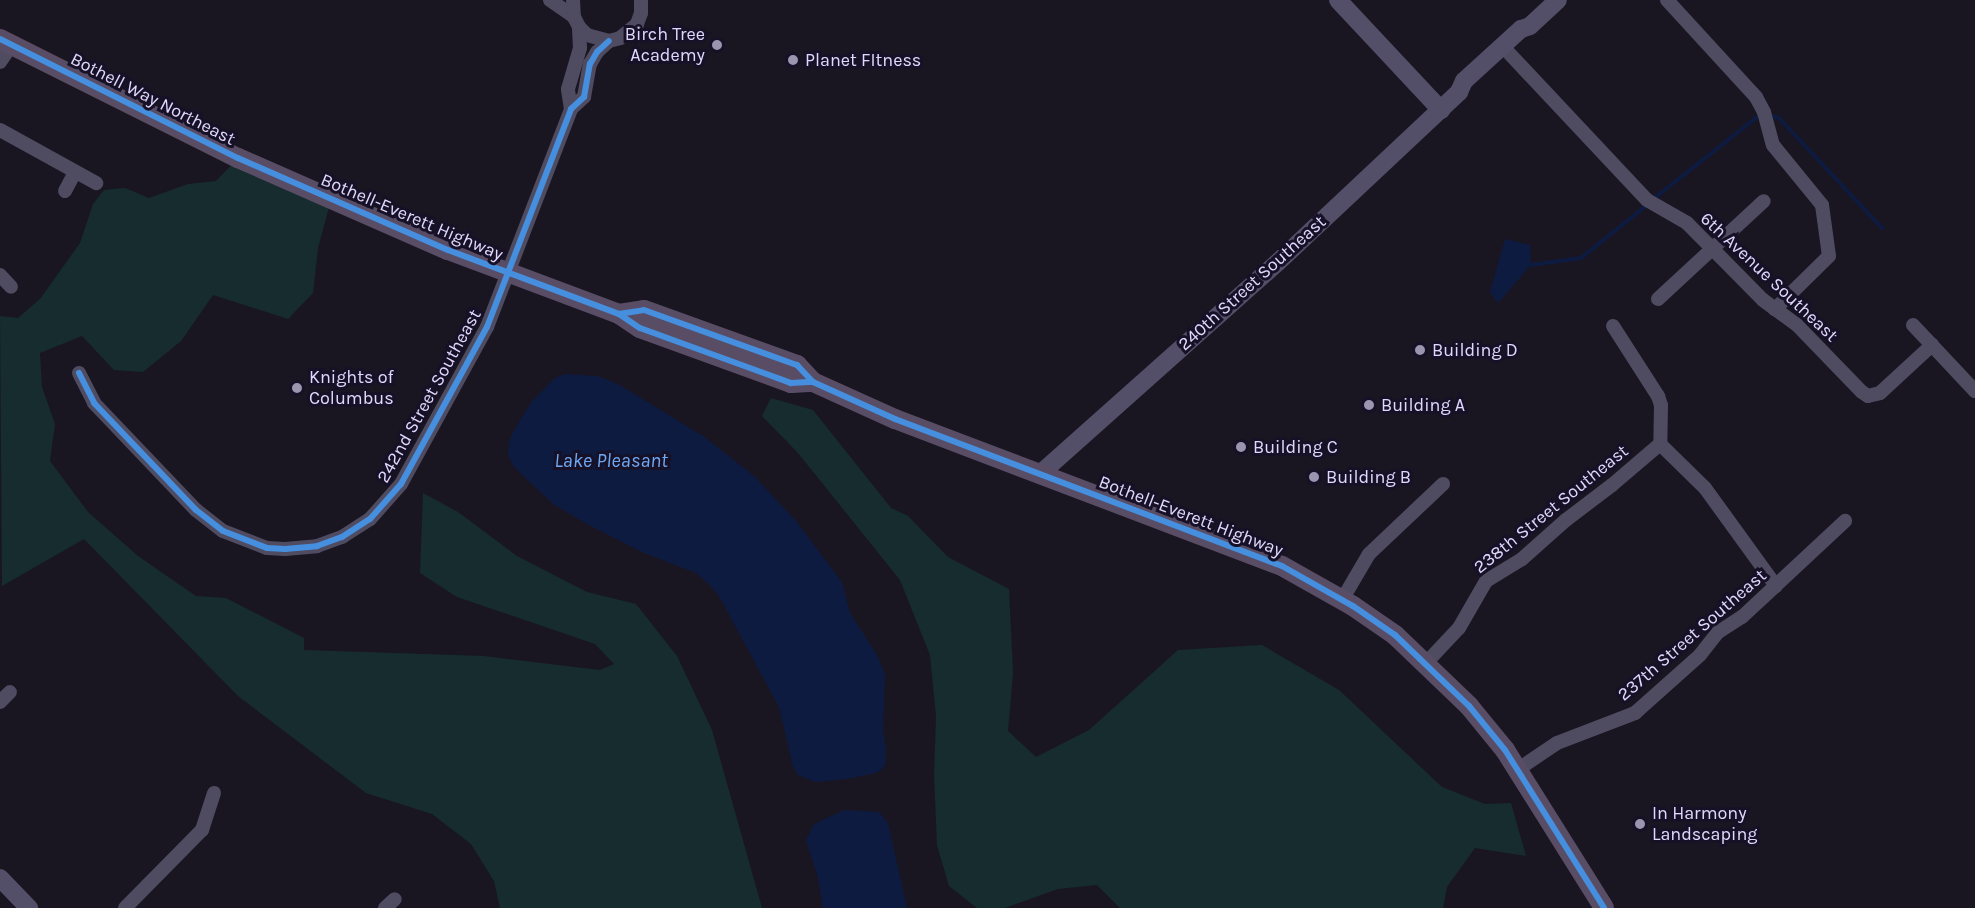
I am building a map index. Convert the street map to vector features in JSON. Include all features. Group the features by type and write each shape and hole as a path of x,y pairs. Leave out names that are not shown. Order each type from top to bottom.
{"main road":[{"name":"Bothell Way Northeast","path":"6,41 294,184"},
{"name":"Bothell-Everett Highway","path":"294,184 448,250 619,314 644,310 796,365 813,382 895,419 1282,566 1342,600 1395,636 1469,706 1505,750 1604,908"}],"street":[{"path":"550,0 577,22 587,35 609,41 630,32 637,24 641,13 641,0"},
{"name":"242nd Street Southeast","path":"571,109 568,89 580,48 573,0"},
{"path":"1338,0 1441,110"},
{"name":"240th Street Southeast","path":"1040,474 1277,262 1441,110 1461,90 1464,81 1521,29 1530,26 1558,0"},
{"path":"1666,0 1756,97 1773,145 1822,205 1829,256 1775,309"},
{"name":"240th Street Southeast","path":"1461,90 1471,87 1527,34 1530,26"},
{"path":"0,62 6,41"},
{"name":"242nd Street Southeast","path":"79,373 94,403 208,520 240,540 267,548 285,549 316,546 342,537 370,519 401,484 487,327 571,109 584,97 590,64 597,52 609,41"},
{"name":"6th Avenue Southeast","path":"1508,52 1652,203 1687,223 1775,309 1797,325 1868,396 1880,393 1932,345"},
{"path":"0,130 96,183"},
{"path":"65,191 75,172"},
{"path":"1658,299 1764,201"},
{"path":"0,275 11,287"},
{"path":"1913,324 1975,391"},
{"path":"1613,326 1658,396 1661,405 1660,444 1705,488 1776,586"},
{"name":"238th Street Southeast","path":"1425,663 1459,628 1486,581 1522,559 1566,519 1612,485 1660,444"},
{"path":"1342,600 1369,554 1443,484"},
{"name":"237th Street Southeast","path":"1517,770 1557,743 1635,713 1700,655 1717,633 1742,617 1845,521"},
{"path":"125,908 202,830 214,794"},
{"path":"2,885 29,908"}],"green space":[{"path":"238,158 331,200 318,248 313,293 288,319 213,295 181,341 143,372 114,370 82,336 40,353 42,387 55,424 50,461 88,512 138,556 196,596 226,598 304,638 304,650 484,656 600,670 614,664 595,644 457,597 420,573 423,493 458,512 517,556 587,592 636,604 677,656 712,730 762,908 500,908 494,881 471,844 432,814 366,793 238,696 84,539 2,586 0,316 18,318 40,299 80,243 93,204 104,190 125,188 149,198 188,184 216,181"},
{"path":"771,398 813,410 891,508 908,516 948,557 1009,589 1013,673 1008,731 1036,757 1089,730 1178,650 1262,645 1339,690 1442,787 1485,804 1511,803 1526,856 1475,848 1447,887 1443,908 1120,908 1097,885 1058,889 1005,908 977,908 949,886 937,845 934,775 936,716 930,655 900,580 798,453 762,416"}],"water":[{"path":"1505,239 1530,245 1531,265 1498,303 1490,292"},
{"name":"Lake Pleasant","path":"565,374 597,376 618,384 703,436 754,476 796,521 842,582 850,613 877,655 885,675 883,730 886,749 885,765 882,769 876,773 847,779 815,782 798,775 793,767 779,707 719,596 710,585 696,573 644,553 553,504 514,467 508,455 509,442 514,430 532,401 555,378"},
{"path":"844,810 879,812 888,823 907,908 823,908 818,878 806,840 814,824"}],"waterway":[{"path":"1652,200 1761,114"},
{"path":"1768,115 1779,118 1882,228"},
{"path":"1531,265 1581,258 1647,205"}],"cycle path":[{"path":"0,39 238,158 448,250 619,314 640,328 791,383 813,382"},
{"path":"79,373 94,403 196,510 223,531 267,548 285,549 317,546 342,537 370,519 401,484 487,327 571,109 584,97 590,64 597,52 609,41"},
{"path":"619,314 644,310 797,365 813,382 895,419 1282,566 1353,606 1395,635 1469,706 1505,750 1604,908"}],"place":[{"name":"Birch Tree Academy","path":"717,45"},
{"name":"Planet FItness","path":"793,60"},
{"name":"Building D","path":"1420,350"},
{"name":"Knights of Columbus","path":"297,388"},
{"name":"Building A","path":"1369,405"},
{"name":"Building C","path":"1241,447"},
{"name":"Building B","path":"1314,477"},
{"name":"In Harmony Landscaping","path":"1640,824"}]}
